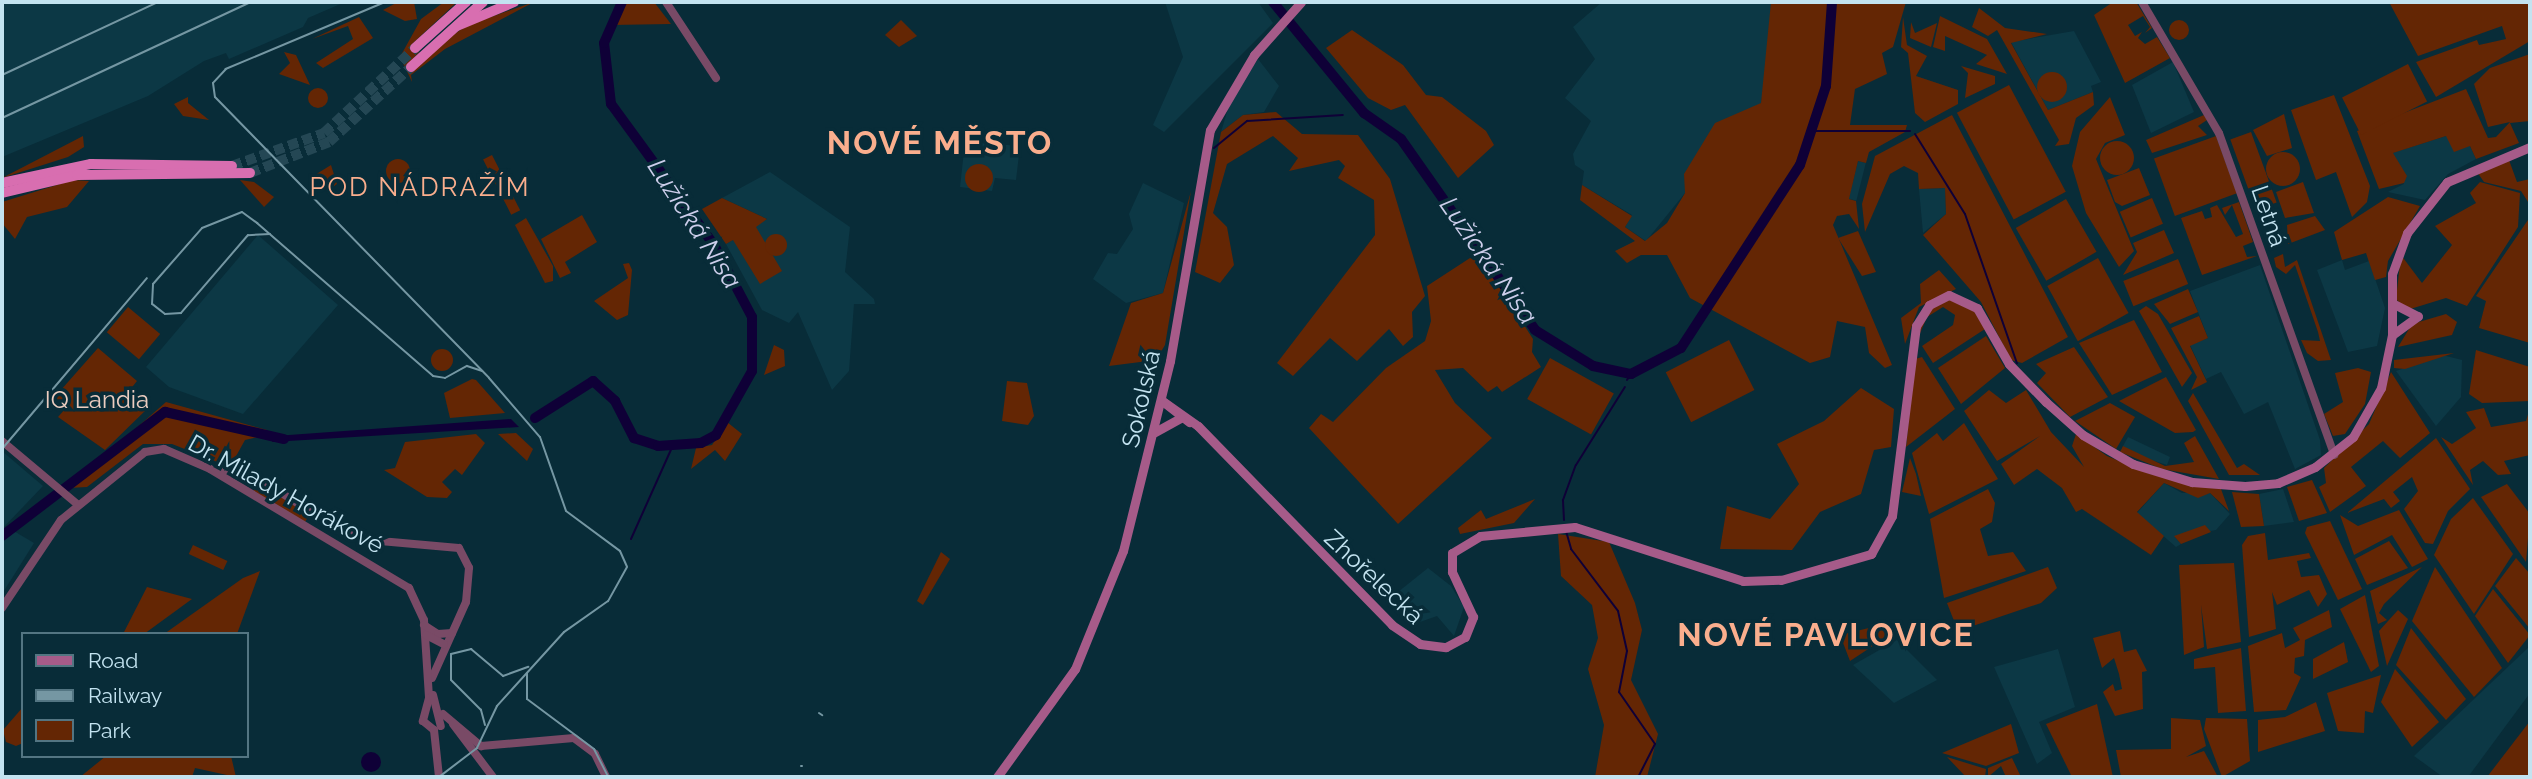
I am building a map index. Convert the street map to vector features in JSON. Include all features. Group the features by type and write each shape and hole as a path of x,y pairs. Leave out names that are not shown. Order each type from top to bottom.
{"highway":[{"path":"415,48 466,2"},
{"path":"411,67 445,32 483,2"},
{"path":"445,32 514,2"},
{"path":"2,183 91,164 232,166"},
{"path":"2,195 40,181 94,173 250,173"}],"main road":[{"name":"Sokolská","path":"997,777 1060,695 1087,643 1123,551 1172,364 1210,130 1282,23 1301,2"},
{"path":"2334,455 2373,406 2392,335 2394,261 2439,190 2472,168 2530,147"},
{"name":"Zhořelecká","path":"1179,408 1374,609 1426,646 1455,644 1471,626 1472,605 1450,563 1458,544 1499,532 1575,527 1733,580 1781,580 1871,554 1892,516 1916,326 1929,304 1948,295 1977,308 2009,364 2046,402 2083,435 2133,464 2192,482 2245,486 2278,483 2334,455"},
{"path":"2392,303 2418,316 2392,335"},
{"path":"1172,364 1169,386 1179,408"},
{"path":"1161,400 1179,408"},
{"name":"Zhořelecká","path":"1161,400 1182,419 1203,432"},
{"path":"1155,432 1167,420 1182,419"}],"street":[{"path":"666,2 716,78"},
{"name":"Letná","path":"2141,2 2219,133 2334,455"},
{"path":"2,441 77,504"},
{"name":"Dr. Milady Horákové","path":"2,608 77,504 150,450 209,469 254,498 403,583 424,625 426,635 428,710 423,721 437,728"},
{"path":"209,469 261,480 338,529 369,540 436,541 459,548 469,568 467,602 452,634 444,644 432,682 441,712 437,728 439,777"},
{"path":"254,498 250,482 261,480"},
{"path":"424,625 436,634 452,634"},
{"path":"426,635 444,644"},
{"path":"428,710 441,712 479,745 495,746 574,738 595,754 606,777"},
{"path":"437,728 456,725 493,777"},
{"path":"493,777 485,757 495,746"}],"shaded area":[{"path":"2,2 345,2 308,18 303,27 229,59 226,53 204,61 148,96 2,157"},
{"path":"1165,2 1258,2 1273,23 1164,132 1153,125 1183,57"},
{"path":"1602,2 1771,2 1774,15 1761,103 1686,176 1685,193 1646,241 1625,227 1632,215 1582,185 1584,171 1575,165 1573,154 1591,121 1565,98 1595,59 1573,27"},
{"path":"2074,31 2101,82 2091,86 2093,92 2048,110 2011,42"},
{"path":"1258,59 1279,86 1264,112 1243,115 1221,132 1230,102"},
{"path":"2173,62 2194,112 2151,133 2132,85"},
{"path":"2446,136 2470,146 2476,159 2448,174 2425,200 2388,192 2404,184 2392,153"},
{"path":"965,142 1020,146 1016,180 995,178 992,191 960,187"},
{"path":"1858,161 1866,163 1856,201 1849,199"},
{"path":"770,172 850,227 845,272 874,299 875,304 854,304 849,371 832,390 798,312 789,323 762,310 726,244 767,219 722,198"},
{"path":"1143,183 1184,203 1163,293 1126,303 1093,279 1108,253 1117,254 1133,229 1129,214"},
{"path":"1945,188 1946,214 1923,233 1919,189"},
{"path":"258,235 338,305 243,414 169,387 146,367"},
{"path":"2342,260 2345,270 2369,261 2385,308 2377,346 2348,352 2317,270"},
{"path":"2260,265 2320,440 2321,455 2295,469 2268,402 2244,414 2221,372 2206,379 2190,345 2208,338 2190,291"},
{"path":"2442,355 2462,360 2461,397 2436,426 2396,371"},
{"path":"511,419 519,427 272,442 275,436"},
{"path":"2128,437 2170,457 2167,465 2132,454 2123,446"},
{"path":"2,451 43,486 2,529"},
{"path":"2164,483 2182,493 2210,493 2230,514 2216,530 2175,537 2181,544 2176,547 2137,513"},
{"path":"2283,489 2294,522 2264,526 2259,494"},
{"path":"12,530 34,543 2,594 2,543"},
{"path":"1428,568 1451,586 1464,607 1454,636 1437,616 1420,622 1398,592"},
{"path":"1897,640 1937,680 1894,703 1853,665"},
{"path":"2530,646 2530,693 2468,777 2443,777 2414,756"},
{"path":"2058,649 2075,707 2039,722 2052,753 2037,764 1994,667"},
{"path":"371,752 378,755 381,762 378,769 371,772 364,769 361,762 364,755"}],"green space":[{"path":"398,2 414,2 417,19 405,21 383,10"},
{"path":"444,2 457,2 412,44 419,52 408,64 468,25 534,2 445,49 411,75 412,82 400,57 421,19"},
{"path":"624,2 654,2 671,24 611,25"},
{"path":"1771,2 1906,2 1893,47 1882,53 1887,74 1855,89 1850,125 1907,125 1905,132 1869,152 1866,163 1858,161 1849,199 1856,201 1859,229 1849,214 1837,216 1833,225 1892,365 1885,368 1869,353 1865,327 1837,321 1830,357 1810,363 1690,298 1667,255 1641,255 1627,263 1615,251 1635,241 1580,200 1582,185 1632,216 1625,227 1645,241 1667,223 1685,193 1684,174 1715,123 1761,103"},
{"path":"2113,2 2136,2 2152,28 2145,33 2150,27 2143,16 2128,25 2135,36 2142,32 2138,38 2145,44 2157,37 2170,58 2125,83 2094,15"},
{"path":"2389,2 2530,2 2530,41 2436,97 2416,62 2477,40 2479,45 2506,39 2502,26 2418,56"},
{"path":"1979,8 2005,28 2047,34 2011,43 2048,110 2093,92 2094,105 2076,118 2069,144 2055,146 2059,140 1997,30 1988,36 1972,27"},
{"path":"1940,16 1987,39 2007,74 1976,64 1987,55 1945,36 1945,51 1933,47"},
{"path":"359,17 373,38 323,68 316,63 353,39 348,26 312,39"},
{"path":"1903,17 1907,45 1927,56 1916,76 1958,90 1958,104 1925,122 1915,113 1908,53 1901,47"},
{"path":"901,20 917,36 899,47 885,35"},
{"path":"2175,20 2183,20 2189,30 2183,40 2175,40 2169,34 2169,26"},
{"path":"1911,22 1915,33 1937,23 1931,47 1910,38"},
{"path":"1352,30 1403,65 1426,95 1442,97 1486,131 1494,145 1458,178 1405,105 1391,110 1368,98 1326,48"},
{"path":"284,52 296,55 310,85 279,74 290,63"},
{"path":"2530,54 2530,121 2510,123 2519,143 2476,159 2470,146 2454,152 2446,136 2393,153 2407,176 2404,183 2379,189 2357,131 2466,89 2488,138 2496,137 2510,122 2488,127 2474,84 2490,68"},
{"path":"2408,64 2427,101 2361,135 2342,98"},
{"path":"1961,66 1995,76 1995,84 1965,98 1968,73"},
{"path":"2052,72 2063,76 2067,87 2063,98 2052,102 2041,98 2037,87 2041,76"},
{"path":"2009,85 2066,192 2014,220 1957,113"},
{"path":"314,88 322,88 328,98 322,108 314,108 308,102 308,94"},
{"path":"2334,95 2370,186 2367,202 2352,217 2336,172 2316,180 2291,110"},
{"path":"188,97 188,103 209,120 183,116 174,104"},
{"path":"2110,97 2125,135 2105,143 2096,159 2134,251 2119,267 2086,213 2072,166 2080,132"},
{"path":"1276,112 1302,134 1358,135 1390,179 1425,296 1412,312 1413,337 1403,346 1389,329 1357,361 1330,338 1293,376 1277,363 1375,235 1374,200 1338,178 1345,166 1339,160 1289,171 1298,158 1273,136 1227,164 1213,213 1227,227 1234,265 1220,283 1195,272 1221,132 1243,115"},
{"path":"2284,114 2292,148 2267,156 2253,130"},
{"path":"1952,115 2068,337 2022,363 2011,360 1981,302 1923,235 1946,214 1945,188 1919,189 1918,173 1904,166 1890,174 1865,232 1862,204 1875,156"},
{"path":"2204,115 2207,120 2198,126 2207,135 2152,153 2146,140"},
{"path":"2251,132 2277,202 2256,210 2230,140"},
{"path":"83,136 84,147 68,157 2,178"},
{"path":"2216,136 2237,193 2175,216 2154,159"},
{"path":"2117,141 2129,146 2134,158 2129,170 2117,175 2105,170 2100,158 2105,146"},
{"path":"2283,152 2295,157 2300,169 2295,181 2283,186 2271,181 2266,169 2271,157"},
{"path":"492,155 520,210 511,215 483,160"},
{"path":"393,159 403,159 410,166 410,176 403,183 393,183 386,176 386,166"},
{"path":"2509,160 2517,182 2530,179 2530,205 2521,191 2484,182 2477,172"},
{"path":"979,164 989,168 993,178 989,188 979,192 969,188 965,178 969,168"},
{"path":"331,165 337,184 330,189 318,177 314,187 310,178"},
{"path":"2139,168 2150,195 2122,206 2115,202 2107,180"},
{"path":"73,180 89,181 67,207 27,217 15,239 2,223 2,202"},
{"path":"240,180 254,182 274,197 264,207"},
{"path":"2303,182 2314,213 2285,218 2276,192"},
{"path":"2480,182 2520,193 2518,227 2467,306 2446,298 2407,310 2396,299 2401,255 2422,283 2452,245 2435,226 2476,203 2470,193"},
{"path":"1191,191 1165,345 1156,360 1109,366 1131,303 1163,293"},
{"path":"2388,197 2420,206 2388,261 2386,277 2375,280 2366,253 2342,260 2334,232"},
{"path":"722,198 767,219 756,227 782,271 760,284 733,240 726,244 702,209"},
{"path":"2152,198 2163,224 2131,237 2120,212"},
{"path":"2066,199 2096,252 2046,281 2016,228"},
{"path":"2239,202 2253,242 2243,246 2247,257 2257,256 2202,275 2181,218 2202,211 2205,219 2212,217 2210,208 2217,205 2236,237 2243,234 2232,205 2225,215 2222,208"},
{"path":"582,215 597,242 565,262 571,273 560,278 541,239"},
{"path":"2315,216 2325,230 2288,244 2287,225"},
{"path":"2530,217 2530,343 2479,328 2486,301 2476,296"},
{"path":"526,218 553,266 553,281 545,283 515,225"},
{"path":"2164,230 2174,253 2123,275 2137,252 2133,243"},
{"path":"1858,231 1876,272 1862,276 1838,238"},
{"path":"776,234 784,237 787,245 784,253 776,256 768,253 765,245 768,237"},
{"path":"2283,254 2285,267 2297,260 2331,360 2318,361 2307,353 2301,340 2320,341 2295,265 2286,274 2276,267 2274,258"},
{"path":"1470,258 1486,266 1533,339 1532,352 1541,367 1502,392 1497,386 1488,392 1463,368 1435,370 1455,403 1492,438 1398,524 1309,428 1321,414 1333,422 1386,368 1425,341 1431,321 1427,286"},
{"path":"2098,258 2129,313 2078,341 2047,286"},
{"path":"2178,259 2188,284 2133,306 2123,281"},
{"path":"629,263 632,270 628,315 617,320 594,301 628,278 623,264"},
{"path":"1939,270 1956,289 1919,307 1905,344 1901,318 1921,303 1920,284"},
{"path":"2188,289 2198,312 2170,324 2154,304"},
{"path":"1950,298 1971,306 1985,329 1933,363 1922,346 1953,325 1955,315 1943,307 1927,317 1918,338 1918,328 1930,308"},
{"path":"2146,306 2158,314 2192,373 2182,387 2139,311"},
{"path":"128,307 160,334 139,359 107,332"},
{"path":"2446,314 2457,322 2452,335 2398,347 2412,324"},
{"path":"2199,316 2208,338 2190,346 2207,382 2191,390 2197,377 2171,328"},
{"path":"2134,320 2162,372 2112,395 2079,343"},
{"path":"1986,336 2005,368 1961,404 1938,368"},
{"path":"1729,340 1754,390 1691,422 1666,372"},
{"path":"774,345 784,350 785,366 764,375"},
{"path":"2074,347 2108,397 2070,417 2037,383 2046,373 2036,364"},
{"name":"IQ Landia","path":"98,348 137,381 129,391 150,406 105,450 58,417 65,409 53,399"},
{"path":"442,349 450,352 453,360 450,368 442,371 434,368 431,360 434,352"},
{"path":"2476,350 2530,367 2530,401 2482,403 2469,394"},
{"path":"2454,353 2405,369 2394,368 2394,360"},
{"path":"1922,357 1955,409 1906,447 1915,359"},
{"path":"1550,358 1614,393 1591,434 1527,399"},
{"path":"2358,368 2371,372 2365,404 2345,434 2333,436 2324,414 2343,402 2335,373"},
{"path":"2391,372 2430,433 2400,458 2383,441 2351,467 2366,486 2330,512 2319,487 2326,483 2324,468 2369,424"},
{"path":"2166,377 2196,430 2193,432 2175,433 2119,401"},
{"path":"472,379 476,380 505,413 450,418 444,393"},
{"path":"1007,381 1027,383 1034,416 1028,425 1002,421"},
{"path":"1861,388 1894,409 1891,447 1874,450 1861,494 1820,512 1792,550 1720,549 1727,506 1770,519 1799,484 1777,444 1824,421"},
{"path":"1989,390 2006,403 2026,390 2051,432 2084,467 2072,446 2076,434 2107,456 2150,474 2221,489 2229,511 2210,493 2198,498 2164,483 2137,512 2164,536 2151,555 2082,509 2076,512 2062,488 2037,469 2014,485 2001,464 2040,436 1997,461 1964,411"},
{"path":"2193,393 2237,468 2244,464 2260,475 2229,475 2188,401"},
{"path":"166,402 267,430 267,435 245,440 230,467 172,444 143,444 87,487 68,488"},
{"path":"2110,403 2135,417 2116,449 2075,421"},
{"path":"2484,408 2491,427 2526,421 2529,411 2530,455 2504,461 2511,474 2498,475 2483,461 2470,470 2473,485 2441,437 2452,444 2476,428 2466,412"},
{"path":"727,422 742,434 725,461 715,450 691,469 696,448 712,445"},
{"path":"1964,423 1998,479 1929,514 1912,453 1937,433 1943,441"},
{"path":"516,433 533,449 527,461 498,434"},
{"path":"476,434 485,443 462,475 455,469 442,482 452,492 447,498 427,497 384,470 395,468 405,442"},
{"path":"2195,436 2219,479 2162,469 2120,452 2123,446 2165,466 2194,462 2184,443"},
{"path":"2436,438 2470,489 2448,511 2433,544 2425,543 2404,509 2418,491 2412,477 2393,492 2400,501 2391,508 2384,499 2347,513"},
{"path":"1910,458 1916,474 1921,496 1902,492"},
{"path":"2312,480 2327,513 2299,521 2287,487"},
{"path":"258,482 310,514 305,522 253,492"},
{"path":"2507,484 2530,514 2526,562 2481,497"},
{"path":"1988,489 1995,503 1992,522 1980,529 1988,556 2013,552 2026,571 1944,598 1930,519"},
{"path":"2232,492 2259,494 2264,526 2241,527"},
{"path":"2473,498 2513,554 2474,614 2434,555 2451,519"},
{"path":"1535,499 1514,523 1460,534 1458,528 1481,510 1486,519"},
{"path":"2399,510 2428,559 2412,567 2392,535 2354,555 2340,515 2358,526"},
{"path":"2330,521 2362,589 2338,600 2305,533 2307,527"},
{"path":"2205,525 2211,532 2181,544 2174,536"},
{"path":"2265,533 2268,560 2309,553 2311,558 2297,561 2301,577 2319,575 2327,594 2318,607 2309,590 2277,605 2272,592 2276,629 2249,637 2242,545 2248,536"},
{"path":"1558,534 1609,542 1635,603 1642,630 1631,680 1658,734 1647,777 1595,777 1604,725 1588,669 1598,638 1592,605 1561,576"},
{"path":"2389,541 2408,568 2367,585 2355,559"},
{"path":"193,545 227,561 223,570 189,554"},
{"path":"941,552 950,559 923,605 917,601"},
{"path":"2516,558 2530,574 2530,629 2495,586"},
{"path":"2234,563 2241,642 2207,649 2201,605 2204,647 2184,655 2179,565"},
{"path":"2048,567 2057,588 2041,603 1958,631 1947,603"},
{"path":"2422,567 2384,604 2379,613 2387,620 2378,624 2370,591"},
{"path":"2435,567 2502,668 2474,697 2412,621"},
{"path":"260,571 238,632 167,632 243,578"},
{"path":"147,587 192,599 147,632 124,632"},
{"path":"2493,589 2530,635 2508,663 2475,616"},
{"path":"2365,595 2379,666 2371,672 2340,609"},
{"path":"2329,610 2332,627 2305,640 2304,656 2295,658 2294,673 2301,677 2286,710 2254,712 2248,646 2282,633 2285,648 2300,640 2293,628"},
{"path":"2398,610 2408,619 2387,666 2379,631"},
{"path":"1881,625 1888,636 1850,661 1840,635"},
{"path":"2411,628 2466,699 2446,720 2396,665"},
{"path":"2120,631 2124,652 2136,649 2147,671 2142,672 2143,709 2115,716 2103,692 2113,684 2115,691 2122,689 2119,674 2114,658 2102,668 2093,638"},
{"path":"2344,642 2348,662 2313,679 2313,659"},
{"path":"2241,648 2246,711 2218,713 2215,667 2194,669 2194,659"},
{"path":"2395,669 2439,722 2412,747 2381,702"},
{"path":"2381,675 2373,713 2365,711 2364,733 2338,731 2327,693"},
{"path":"2316,702 2325,731 2258,752 2258,720 2285,717"},
{"path":"2097,704 2113,777 2072,777 2046,724"},
{"path":"21,709 21,744 16,746 6,742 3,730"},
{"path":"2171,718 2200,720 2206,746 2186,757 2204,751 2218,777 2121,777 2116,750 2171,749"},
{"path":"2206,718 2247,719 2250,761 2222,777 2204,729"},
{"path":"2530,721 2530,777 2487,777"},
{"path":"2011,724 2019,753 1986,766 1942,753"},
{"path":"1947,757 1986,769 1985,777 1966,777"},
{"path":"104,758 231,758 236,777 195,768 192,777 80,777"},
{"path":"2012,758 2021,777 2006,777 2001,766 1988,777 1988,768"}],"waterway":[{"name":"Lužická Nisa","path":"535,418 593,381 615,401 634,438 658,446 701,443 716,435 752,371 752,317 714,245 611,104 604,43 622,2"},
{"name":"Lužická Nisa","path":"1273,2 1364,113 1401,139 1535,330 1593,366 1631,374 1681,348 1800,165 1826,86 1832,2"},
{"path":"1214,148 1247,121 1343,115"},
{"path":"1812,131 1910,131"},
{"path":"1915,134 1965,214 2017,363"},
{"name":"Lužická Nisa","path":"1627,380 1631,374"},
{"path":"1564,520 1563,500 1576,465 1625,387"},
{"name":"Lužická Nisa","path":"2,536 165,412 284,439"},
{"path":"631,539 673,445"},
{"path":"1566,531 1571,549 1618,611 1627,651 1619,692 1655,744 1638,777"}],"tunnel":[{"path":"232,166 324,133 415,48"},
{"path":"250,173 329,142 411,67"}],"tram line":[{"path":"385,2 226,69 213,83 215,97 489,378 540,437 566,511 620,551 627,567 608,601 564,632 497,706 477,748 439,777"},
{"path":"270,234 248,235 181,313 165,314 152,304 153,284 202,228 242,212 257,223 433,376 445,378 467,366 482,371"},
{"path":"485,725 481,710 451,680 451,654 471,649 503,676 528,667"},
{"path":"527,673 527,699 594,749 608,777"}],"railway":[{"path":"2,75 158,2"},
{"path":"2,118 251,2"},
{"path":"2,449 147,278"}],"district":[{"name":"NOVÉ MĚSTO","path":"940,143"},
{"name":"POD NÁDRAŽÍM","path":"420,188"},
{"name":"NOVÉ PAVLOVICE","path":"1826,635"}]}
